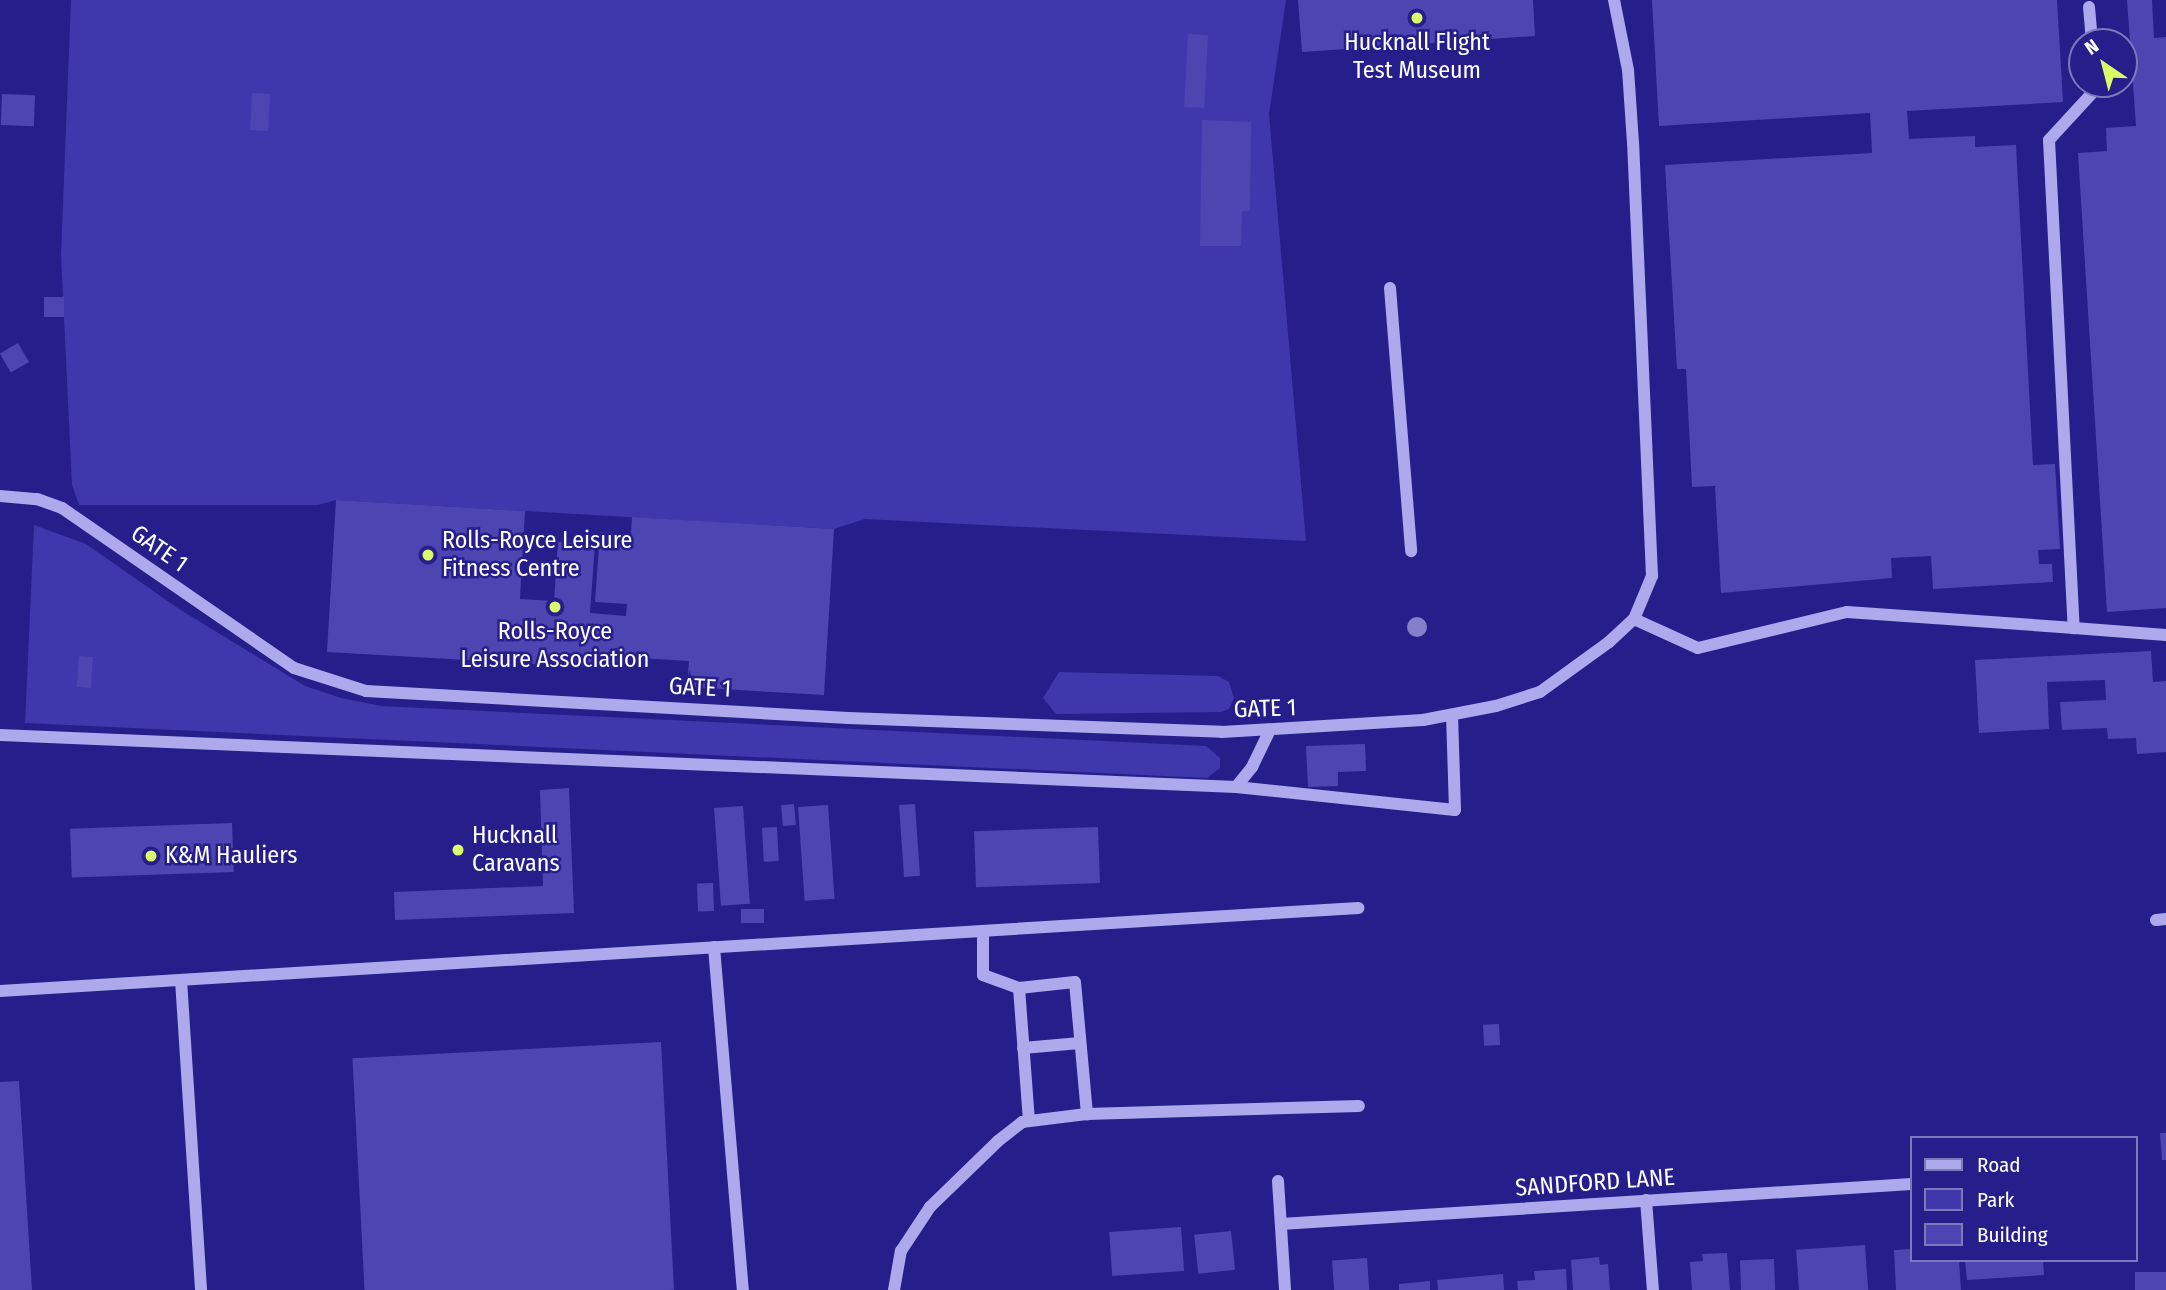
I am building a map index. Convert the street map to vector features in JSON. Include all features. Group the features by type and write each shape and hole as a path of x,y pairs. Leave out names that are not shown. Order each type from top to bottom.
{"street":[{"path":"1614,0 1628,70 1652,565 1652,576 1634,619 1698,648 1847,612 2166,635"},
{"path":"2089,7 2091,28"},
{"path":"2074,628 2049,140 2088,98"},
{"path":"1390,288 1411,551"},
{"name":"GATE 1","path":"0,496 37,499 62,508 294,668 366,691 876,719 1270,730 1452,717 1539,692 1593,655 1634,619"},
{"path":"0,735 1236,787 1455,810 1452,717"},
{"path":"1236,787 1252,766 1270,730"},
{"path":"0,991 1358,908"},
{"path":"983,931 983,975 1019,988 1075,982 1087,1114"},
{"path":"714,947 743,1290"},
{"path":"181,980 201,1290"},
{"path":"1019,988 1029,1121"},
{"path":"1023,1048 1080,1043"},
{"path":"894,1290 901,1251 930,1207 998,1141 1029,1121 1087,1114 1359,1106"},
{"path":"1278,1181 1284,1290"},
{"name":"SANDFORD LANE","path":"1281,1224 1910,1184"},
{"path":"1646,1200 1653,1290"}],"green space":[{"path":"71,0 1286,0 1269,114 1306,541 865,519 834,529 336,500 318,505 79,505 72,485 61,255"},
{"path":"34,525 86,544 179,609 305,686 341,698 381,706 1206,746 1220,758 1220,768 1207,778 25,723"},
{"path":"1059,672 1218,676 1229,682 1234,698 1229,709 1221,712 1056,714 1043,698"}],"building":[{"name":"Hucknall Flight Test Museum","path":"1298,0 1533,0 1535,36 1302,52"},
{"path":"1652,0 2057,0 2063,102 1907,111 1909,139 1975,136 1975,147 2016,145 2033,465 2055,464 2060,549 2038,550 2039,564 2052,564 2053,582 1933,589 1931,556 1891,558 1892,578 1721,593 1715,486 1692,487 1686,369 1677,369 1665,165 1872,153 1870,113 1659,126"},
{"path":"2127,0 2152,0 2154,38 2166,37 2166,608 2107,612 2078,153 2107,151 2106,128 2136,126 2134,98 2138,98 2138,28 2129,28"},
{"path":"1188,34 1208,35 1204,108 1184,107"},
{"path":"252,93 270,94 268,131 250,130"},
{"path":"2,94 35,95 34,126 1,125"},
{"path":"1202,120 1251,122 1250,211 1242,211 1241,246 1200,246"},
{"path":"44,297 64,297 64,317 44,317"},
{"path":"18,343 29,362 11,373 0,353"},
{"path":"336,500 525,511 520,599 554,601 558,542 595,544 590,613 626,616 627,604 595,602 600,532 631,534 632,517 834,529 824,695 687,687 689,661 623,657 622,669 327,652"},
{"path":"2151,651 2153,682 2166,681 2166,752 2137,754 2136,738 2108,739 2107,728 2062,730 2060,702 2106,700 2105,680 2047,682 2049,729 1979,733 1975,660"},
{"path":"79,656 93,657 91,688 77,687"},
{"path":"1365,744 1366,771 1338,772 1338,786 1308,787 1306,746"},
{"path":"569,788 574,913 395,920 394,892 543,886 540,790"},
{"path":"794,804 796,825 783,826 781,805"},
{"path":"915,804 920,876 904,877 899,805"},
{"path":"828,805 835,899 805,901 798,807"},
{"path":"743,806 750,904 721,906 714,808"},
{"path":"232,823 234,872 72,878 70,829"},
{"path":"777,827 779,861 764,862 762,828"},
{"path":"1098,827 1100,883 976,887 974,831"},
{"path":"713,883 714,911 698,912 697,884"},
{"path":"741,909 764,909 764,923 741,923"},
{"path":"1499,1024 1500,1045 1484,1046 1483,1025"},
{"path":"661,1042 674,1290 365,1290 352,1058"},
{"path":"19,1081 32,1290 0,1290 0,1082"},
{"path":"2160,1133 2166,1133 2166,1160 2162,1160"},
{"path":"1181,1227 1184,1271 1112,1276 1109,1232"},
{"path":"1231,1231 1235,1270 1198,1274 1194,1235"},
{"path":"1865,1245 1868,1290 1799,1290 1796,1250"},
{"path":"1910,1249 1910,1262 1959,1262 1961,1290 1896,1290 1894,1250"},
{"path":"1727,1253 1730,1290 1692,1290 1690,1262 1703,1261 1702,1254"},
{"path":"1599,1257 1600,1265 1608,1264 1610,1290 1573,1290 1571,1260"},
{"path":"1367,1258 1369,1290 1334,1290 1332,1260"},
{"path":"1774,1259 1775,1290 1741,1290 1740,1260"},
{"path":"1965,1262 2043,1262 2044,1275 1967,1280"},
{"path":"1566,1269 1567,1290 1518,1290 1517,1281 1535,1280 1534,1271"},
{"path":"2135,1272 2166,1272 2166,1290 2135,1290"},
{"path":"1503,1274 1504,1290 1438,1290 1437,1280"},
{"path":"1430,1281 1430,1290 1399,1290 1399,1284"}],"place":[{"name":"Hucknall Flight Test Museum","path":"1417,18"},
{"name":"Rolls-Royce Leisure Fitness Centre","path":"428,555"},
{"name":"Rolls-Royce Leisure Association","path":"555,607"},
{"name":"Hucknall Caravans","path":"458,850"},
{"name":"K&M Hauliers","path":"151,856"}]}
